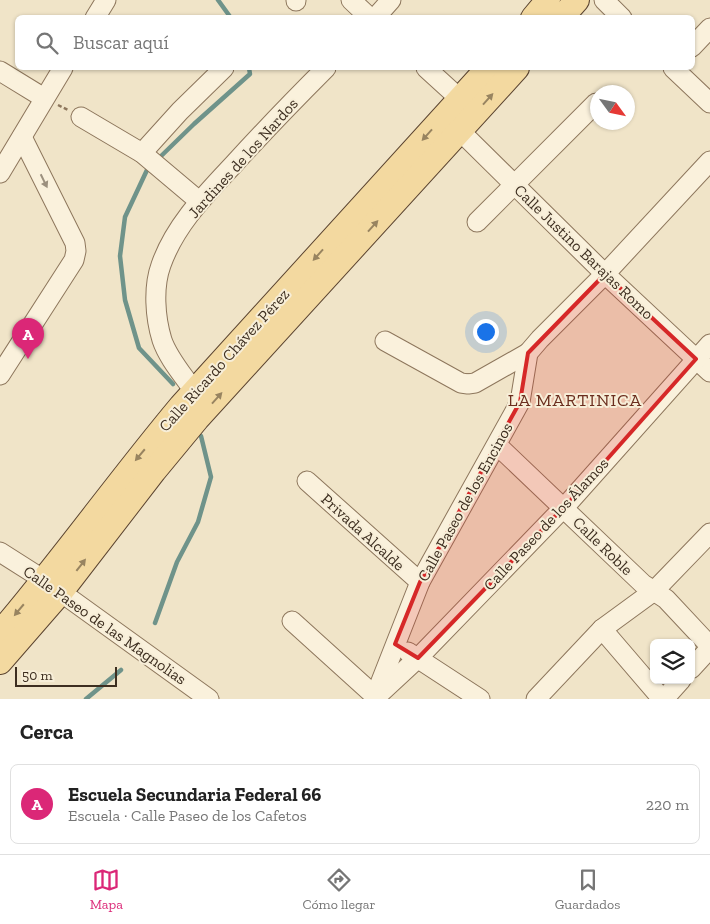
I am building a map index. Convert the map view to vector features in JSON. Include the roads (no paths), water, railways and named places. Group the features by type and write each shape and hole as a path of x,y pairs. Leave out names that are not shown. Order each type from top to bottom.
{"main road":[{"path":"536,15 548,0"},
{"path":"564,15 577,0"},
{"name":"Calle Ricardo Chávez Pérez","path":"0,632 52,587 154,471 191,406 486,70"},
{"name":"Calle Ricardo Chávez Pérez","path":"191,406 460,131 515,70"},
{"name":"Calle Ricardo Chávez Pérez","path":"2,664 52,587"}],"street":[{"path":"97,15 106,0"},
{"path":"351,0 367,15"},
{"path":"378,15 391,0"},
{"path":"604,0 619,15"},
{"path":"695,44 710,28"},
{"path":"0,173 63,70"},
{"path":"145,155 180,111 222,70"},
{"name":"Jardines de los Nardos","path":"191,406 174,362 163,341 158,320 156,290 160,266 169,245 199,201 324,70"},
{"path":"428,70 460,98"},
{"path":"675,70 710,103"},
{"path":"0,72 44,98"},
{"path":"477,222 590,110"},
{"path":"81,116 145,155 199,201"},
{"name":"Calle Justino Barajas Romo","path":"460,131 604,274 710,372"},
{"path":"0,375 74,260 76,251 75,243 22,137"},
{"path":"385,340 461,383 474,383 528,353 710,161"},
{"name":"Calle Paseo de los Álamos","path":"375,698 418,658 563,508 710,344"},
{"name":"Calle Paseo de los Encinos","path":"375,698 420,582 520,402 528,353"},
{"name":"Calle Roble","path":"496,444 643,584 666,599 710,647"},
{"name":"Privada Alcalde","path":"306,481 420,582"},
{"path":"536,699 602,629 654,591 710,533"},
{"name":"Calle Paseo de las Magnolias","path":"0,552 207,698"},
{"path":"292,621 375,698"},
{"path":"602,629 663,699 677,684"},
{"path":"395,644 480,699"},
{"path":"695,664 710,647"}],"waterway":[{"path":"218,0 229,15"},
{"path":"157,160 250,74 249,70"},
{"path":"151,166 147,170 125,217 120,256 125,300 139,348 173,384"},
{"path":"155,623 177,562 198,522 211,477 201,436"},
{"path":"86,699 121,670"}],"place":[{"name":"Escuela Secundaria Federal 66","path":"28,359"}],"district":[{"name":"LA MARTINICA","path":"575,400"}]}
